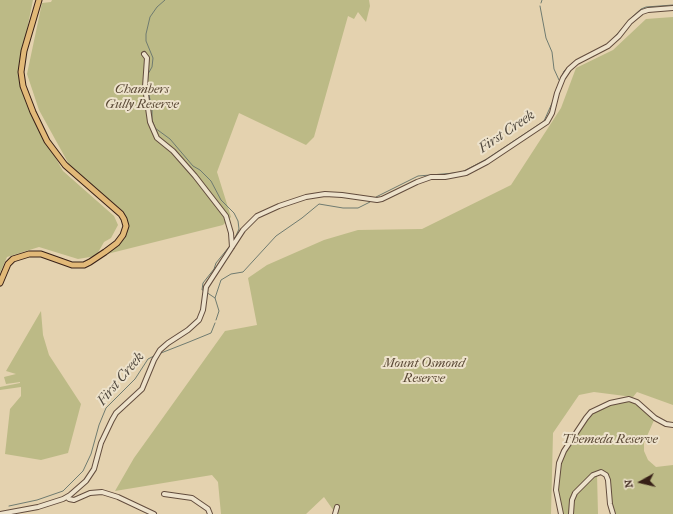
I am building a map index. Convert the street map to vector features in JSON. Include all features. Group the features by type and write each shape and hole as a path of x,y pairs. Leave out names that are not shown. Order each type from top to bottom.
{"main road":[{"path":"0,283 10,261 29,254 41,254 72,265 90,262 117,243 123,235 126,226 124,219 120,214 61,160 48,141 33,112 23,86 21,72 24,51 39,0"}],"street":[{"path":"0,514 38,507 67,497 82,486 91,474 101,443 116,413 142,389 154,360 160,350 194,326 199,320 203,310 205,291 246,226 257,216 290,201 325,194 382,199 417,182 432,177 460,175 487,162 547,122 552,113 557,93 563,78 569,69 577,62 608,46 619,36 630,22 642,12 648,10 673,8"},
{"path":"144,54 147,58 145,87 150,122 157,138 174,151 196,176 226,216 231,233 232,248"},
{"path":"561,514 556,490 561,456 586,418 596,409 622,399 629,399 637,402 655,418 666,424 673,425"},
{"path":"572,514 572,500 575,493 593,475 601,472 606,475 608,480 610,504 613,514"},
{"path":"176,496 177,491"},
{"path":"67,497 74,500 90,493 102,492 118,497 154,514"},
{"path":"164,494 192,498 208,509 210,514"},
{"path":"335,514 337,507"}],"green space":[{"path":"0,0 33,0 18,74 26,103 63,171 114,216 118,225 111,238 104,242 96,256 78,259 39,247 7,257 0,273"},
{"name":"Chambers Gully Reserve","path":"52,0 369,0 370,6 366,22 358,12 354,19 348,16 314,137 306,145 239,113 217,172 231,217 223,225 107,254 125,238 129,226 123,211 71,168 39,110 27,74 42,3 51,2"},
{"name":"Mount Osmond Reserve","path":"673,17 673,405 637,392 633,397 594,392 579,395 553,433 551,514 336,514 324,497 306,514 221,514 218,482 212,475 115,491 134,458 225,331 257,325 248,278 267,265 324,240 358,230 422,229 511,185 561,108 576,68 613,50 646,19"},
{"path":"41,311 43,335 49,355 81,404 68,453 41,460 5,454 10,409 21,396 21,387 0,390 0,387 20,383 6,384 4,377 16,374 6,371"},
{"name":"Themeda Reserve","path":"633,400 655,418 644,443 644,451 648,460 656,467 673,465 673,514 613,514 608,480 603,473 597,474 598,514 561,514 558,500 559,463 586,418 601,407"}],"waterway":[{"path":"165,0 157,7 150,17 146,34 146,41 153,58 152,67 148,74 147,86 152,109 152,120 155,128 170,139 193,166 200,170 211,181 221,200 234,213 238,221 239,229 234,240"},
{"name":"First Creek","path":"612,40 630,19 641,9 646,7 673,5"},
{"path":"540,6 546,38 552,52 554,69 559,80"},
{"name":"First Creek","path":"579,59 592,52"},
{"name":"First Creek","path":"557,88 564,71 573,63"},
{"name":"First Creek","path":"462,172 485,160 544,121 553,101"},
{"name":"First Creek","path":"376,197 418,176 455,173"},
{"name":"First Creek","path":"216,320 219,311 215,298 221,280 231,274 243,272 276,236 319,204 343,208 358,208 370,202"},
{"path":"203,290 203,283 229,247"},
{"path":"206,292 215,298"},
{"name":"First Creek","path":"161,353 211,333 215,323"},
{"name":"First Creek","path":"9,506 37,500 63,491 83,471 91,454 99,425 106,408 135,379 148,359 154,356"}]}
